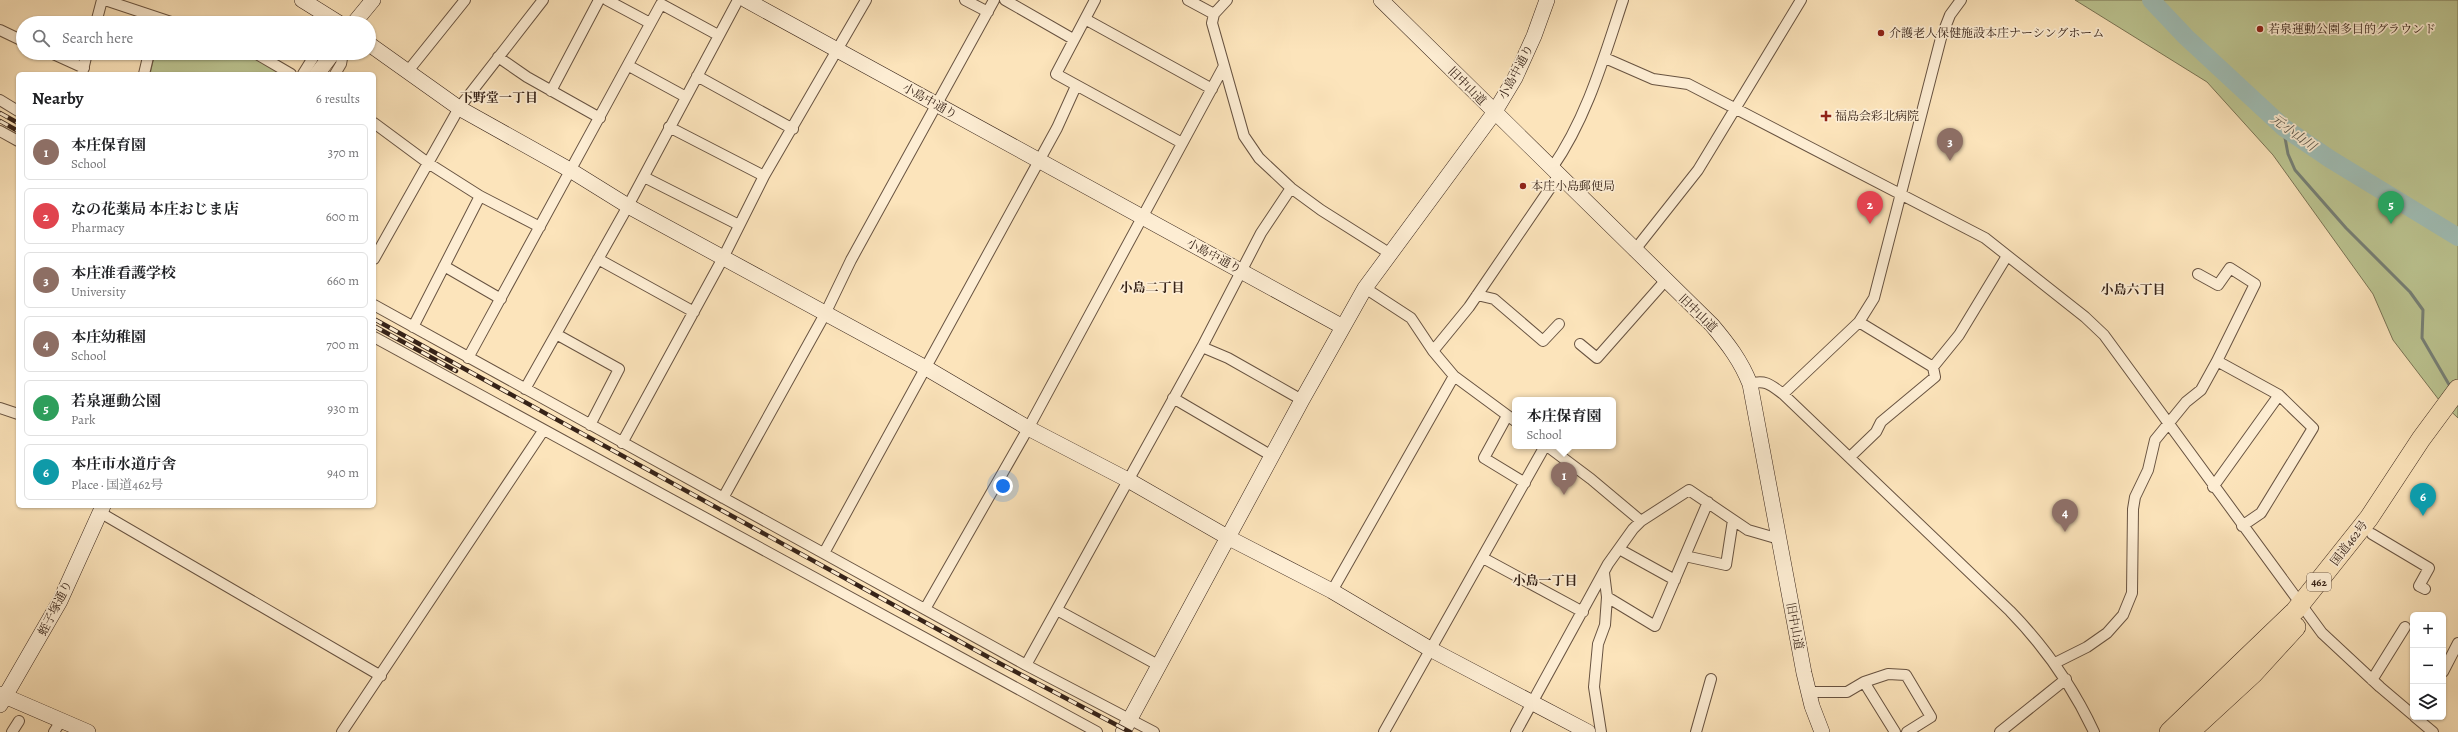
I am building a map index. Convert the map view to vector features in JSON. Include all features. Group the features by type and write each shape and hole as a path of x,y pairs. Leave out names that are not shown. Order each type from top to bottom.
{"highway":[{"name":"国道462号","path":"2169,732 2244,662 2304,609 2372,534 2451,413 2458,389"},
{"name":"国道462号","path":"2190,732 2253,674 2304,609 2369,518 2421,439 2451,413"}],"street":[{"path":"98,16 103,0 147,16"},
{"path":"302,0 327,16"},
{"path":"360,16 373,0"},
{"path":"408,71 465,0"},
{"path":"376,255 459,108 543,0"},
{"path":"551,91 599,0"},
{"path":"607,0 650,23"},
{"path":"525,389 644,177 669,127 738,0"},
{"name":"小島中通り","path":"746,0 1344,327 1365,288 1389,253 1494,113 1515,78 1534,36 1547,0"},
{"path":"622,443 723,258 764,176 866,0"},
{"path":"966,0 988,12"},
{"path":"723,498 824,314 851,260 994,0"},
{"path":"1005,0 1073,39"},
{"path":"1095,0 1073,39 1056,74 1182,143"},
{"path":"1188,0 1214,14"},
{"path":"1227,0 1214,14 1212,23 1244,136 1259,158 1291,188 1321,210 1389,253"},
{"name":"旧中山道","path":"1381,0 1634,251 1712,325 1730,346 1743,367 1750,384 1808,692 1822,732"},
{"path":"1433,351 1477,295 1556,172 1605,58 1623,0"},
{"path":"1634,251 1698,170 1737,108 1801,0"},
{"path":"1783,394 1859,322 1874,298 1902,196 1941,38 1950,15 1960,0"},
{"path":"468,358 502,299 570,170 629,66 661,4 718,35"},
{"path":"1085,19 1212,89"},
{"path":"0,30 16,38"},
{"path":"376,49 459,108 570,170 628,206 824,314 926,368 1028,428 1128,480 1229,538 1332,591 1430,649 1533,701 1588,732"},
{"path":"498,57 551,91 600,118"},
{"path":"1605,58 1653,79 1688,84 1737,108 1902,196 1985,238 2085,317 2104,335 2213,487 2322,633 2372,680 2410,711"},
{"path":"63,60 83,71 86,60"},
{"path":"144,72 147,60"},
{"path":"267,60 288,72"},
{"path":"304,72 312,60"},
{"path":"319,72 328,60"},
{"path":"336,72 342,60"},
{"path":"629,66 686,97"},
{"path":"925,609 1028,428 1224,66"},
{"path":"697,76 793,128"},
{"path":"824,553 1039,161 1076,86"},
{"path":"0,100 16,110"},
{"path":"376,124 428,163 480,196 540,227"},
{"path":"669,127 764,176"},
{"path":"0,131 16,140"},
{"path":"644,177 739,225"},
{"path":"1026,665 1202,347 1261,233 1291,188"},
{"path":"412,327 480,196"},
{"path":"1933,367 1959,335 2007,256"},
{"path":"598,259 694,312"},
{"path":"444,266 502,299"},
{"path":"2055,663 2087,647 2107,633 2122,615 2132,593 2135,496 2148,470 2155,440 2186,402 2201,390 2255,284 2230,268 2218,285 2198,274"},
{"path":"1580,344 1598,358 1665,281"},
{"path":"1365,288 1411,318 1433,351 1454,376 1511,418 1484,458 1525,483"},
{"path":"1477,295 1494,299 1543,341 1559,324"},
{"path":"376,306 1026,665 1154,732"},
{"path":"1850,457 1876,432 1881,422 1935,377 1933,367 1859,322"},
{"path":"1123,732 1158,665 1229,538 1302,400 1344,327"},
{"path":"556,334 619,369 590,425"},
{"path":"376,338 543,431 1097,732"},
{"path":"1202,347 1228,358 1302,400"},
{"path":"2217,361 2278,395 2313,428 2261,513 2242,526"},
{"path":"1332,591 1454,376"},
{"path":"1750,384 1761,381 1770,384 1783,394 2010,611 2039,641 2055,663 2066,679 2094,732"},
{"path":"2213,487 2278,395"},
{"path":"1173,398 1272,456"},
{"path":"0,408 16,413"},
{"path":"342,732 381,676 471,536 543,431"},
{"path":"1384,732 1544,449"},
{"path":"1550,449 1591,479 1641,521"},
{"path":"1516,732 1604,573 1619,549 1641,521 1689,490 1748,530 1779,539"},
{"path":"1607,598 1655,626 1685,556 1700,516 1708,502"},
{"path":"103,508 381,676"},
{"name":"蛭子塚通り","path":"2,699 60,602 103,508"},
{"path":"1685,556 1726,565 1733,520"},
{"path":"2372,534 2428,568 2419,586 2425,589"},
{"path":"1619,549 1675,580"},
{"path":"1482,558 1583,612"},
{"path":"1601,732 1594,687 1598,644 1605,625 1607,598 1604,573"},
{"path":"1057,610 1158,665"},
{"path":"2372,680 2405,627"},
{"path":"2446,666 2458,643"},
{"path":"1808,692 1846,692 1864,682 1888,674 1906,675 1931,717 1907,732"},
{"path":"1696,732 1711,679"},
{"path":"2000,732 2066,679"},
{"path":"1864,682 1895,732"},
{"path":"2,699 58,727 88,732"},
{"path":"2420,720 2433,732"},
{"path":"12,732 19,721"}],"green space":[{"path":"2075,0 2458,0 2458,418 2439,400 2393,340 2373,294 2273,155 2207,82"},
{"path":"153,60 260,60 278,72 150,72"}],"waterway":[{"name":"元小山川","path":"2151,0 2186,37 2283,127 2330,159 2458,237"},
{"path":"2283,127 2288,154 2295,170 2346,228 2410,292 2423,310 2422,338 2451,388"}],"railway":[{"path":"0,113 16,122"},
{"path":"0,121 16,130"},
{"path":"376,320 999,663 1130,732"},
{"path":"376,327 456,371"}],"place":[{"name":"若泉運動公園多目的グラウンド","path":"2260,29"},
{"name":"介護老人保健施設本庄ナーシングホーム","path":"1881,33"},
{"name":"福島会彩北病院","path":"1826,116"},
{"name":"本庄准看護学校","path":"1950,161"},
{"name":"本庄小島郵便局","path":"1523,186"},
{"name":"なの花薬局 本庄おじま店","path":"1870,224"},
{"name":"若泉運動公園","path":"2391,224"},
{"name":"本庄保育園","path":"1564,495"},
{"name":"本庄市水道庁舎","path":"2423,516"},
{"name":"本庄幼稚園","path":"2065,532"}],"district":[{"name":"下野堂一丁目","path":"499,97"},
{"name":"小島二丁目","path":"1152,287"},
{"name":"小島六丁目","path":"2133,289"},
{"name":"小島一丁目","path":"1545,580"}]}
